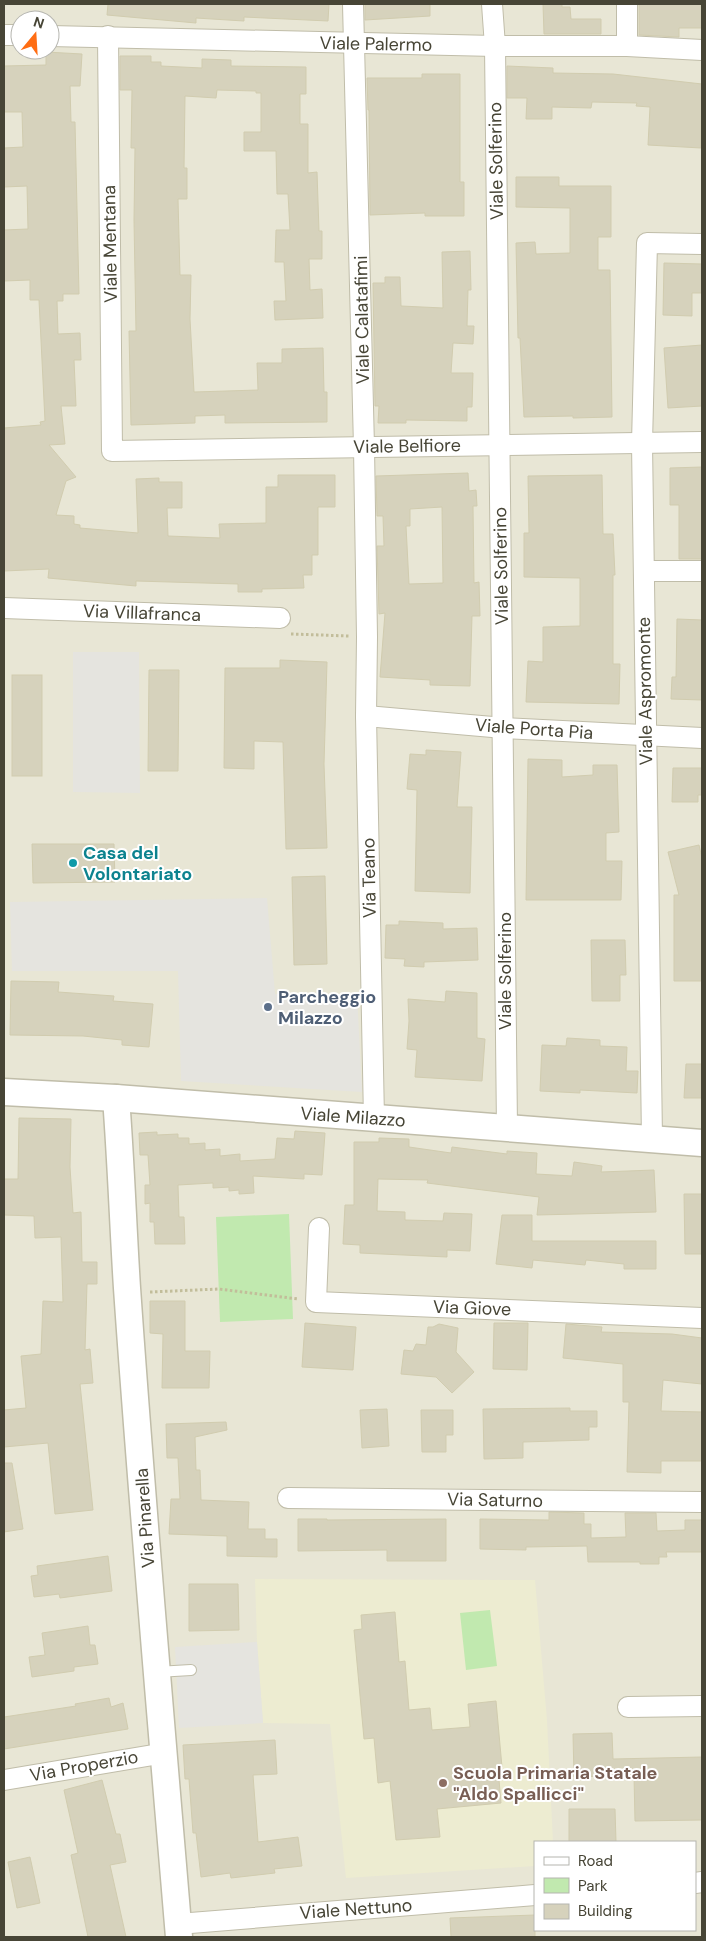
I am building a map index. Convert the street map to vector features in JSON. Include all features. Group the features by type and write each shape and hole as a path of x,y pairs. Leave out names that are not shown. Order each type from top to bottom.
{"street":[{"name":"Viale Calatafimi","path":"353,4 367,636"},
{"name":"Viale Solferino","path":"492,4 495,46 507,1128"},
{"path":"627,4 627,46"},
{"name":"Viale Palermo","path":"60,36 495,46 627,46 702,50"},
{"name":"Viale Mentana","path":"108,36 112,451"},
{"name":"Viale Aspromonte","path":"652,1139 642,442 647,243 702,244"},
{"name":"Viale Belfiore","path":"112,451 702,442"},
{"path":"644,571 702,570"},
{"name":"Via Villafranca","path":"4,608 280,618"},
{"name":"Via Teano","path":"367,636 366,716 374,1119"},
{"name":"Viale Porta Pia","path":"366,716 504,728 702,738"},
{"name":"Viale Milazzo","path":"4,1092 116,1098 702,1143"},
{"name":"Via Pinarella","path":"116,1098 127,1288 156,1672 165,1753 179,1931"},
{"path":"316,1302 319,1228"},
{"name":"Via Giove","path":"316,1302 702,1318"},
{"name":"Via Saturno","path":"288,1498 702,1502"},
{"path":"628,1708 702,1706"},
{"name":"Via Properzio","path":"4,1780 165,1753"},
{"name":"Viale Nettuno","path":"179,1931 534,1896"}],"lane":[{"path":"156,1672 190,1670"}],"path":[{"path":"127,1288 140,1293 219,1289 316,1302"}],"shaded area":[{"path":"4,4 702,4 702,1937 4,1937"},
{"path":"73,652 139,652 140,793 73,792"},
{"name":"Parcheggio Milazzo","path":"267,898 275,994 357,994 362,1092 181,1081 178,971 12,971 10,902"},
{"name":"Scuola Primaria Statale \"Aldo Spallicci\"","path":"255,1579 535,1580 547,1720 553,1841 534,1841 534,1866 346,1878 330,1724 263,1723"},
{"path":"257,1642 263,1723 179,1728 175,1647"}],"green space":[{"path":"289,1214 293,1319 220,1322 216,1217"},
{"path":"490,1610 497,1666 466,1670 460,1613"}],"building":[{"path":"108,4 329,4 328,21 244,17 244,21 196,18 196,23 107,15"},
{"path":"365,4 430,4 430,16 365,20"},
{"path":"543,4 562,4 562,7 570,7 571,19 601,19 601,34 544,34"},
{"path":"639,4 702,4 702,28 679,28 679,37 639,35"},
{"path":"60,53 82,54 80,86 70,86 71,122 75,122 79,294 63,294 63,301 57,301 58,334 80,333 81,360 74,360 76,406 61,406 65,444 49,445 76,477 66,481 56,515 74,516 74,524 80,525 80,528 138,533 136,479 159,478 159,482 182,482 182,508 167,508 168,536 220,538 219,524 266,523 266,487 278,487 278,475 335,475 335,507 318,507 318,555 312,555 312,575 303,575 304,588 262,589 262,592 238,592 238,584 136,581 136,586 48,578 49,569 4,571 4,428 41,425 40,422 45,421 39,300 30,300 30,280 4,281 4,230 28,229 27,186 4,187 4,148 23,147 22,112 4,112 4,66 46,65 46,60 60,60"},
{"path":"120,56 151,56 151,62 161,62 161,66 202,68 202,59 231,60 231,66 306,67 306,94 300,94 300,124 308,124 308,173 317,172 319,231 322,231 322,259 309,259 310,290 322,289 323,318 275,320 274,301 286,301 284,262 275,262 276,230 290,230 288,194 277,194 276,151 244,151 244,132 261,132 261,93 256,93 256,91 217,90 216,98 185,96 184,168 187,168 187,199 178,199 180,275 191,275 190,319 194,392 258,390 257,363 282,363 282,349 323,348 324,392 327,392 327,422 225,423 225,415 195,416 195,423 131,425 129,331 136,331 135,148 131,148 132,90 120,90"},
{"path":"507,66 553,68 553,73 613,74 702,84 701,148 648,145 650,107 636,106 637,103 592,102 591,108 552,107 552,119 526,119 527,98 507,98"},
{"path":"422,74 460,74 460,182 464,182 464,216 425,216 425,213 370,215 367,78 422,78"},
{"path":"516,177 559,177 559,186 611,186 611,237 598,237 598,270 610,270 612,417 524,417 520,338 518,338 516,243 535,242 536,254 570,253 570,208 516,207"},
{"path":"470,251 471,290 468,290 467,326 474,326 473,344 453,343 451,373 473,373 472,407 467,407 467,421 406,420 406,423 378,423 379,406 375,406 373,283 385,283 385,277 400,277 401,306 443,308 442,252"},
{"path":"664,263 702,264 702,293 692,293 692,316 663,315"},
{"path":"702,345 702,406 668,408 664,348"},
{"path":"702,467 702,559 679,559 679,505 670,505 670,468"},
{"path":"468,473 469,491 476,490 477,506 473,506 474,583 479,582 480,616 472,616 470,686 430,685 430,680 380,677 385,613 379,614 377,546 384,546 383,516 377,516 376,476","holes":["442,507 443,583 409,584 406,526 410,526 410,509"]},
{"path":"602,475 603,534 613,534 615,575 613,575 613,664 620,664 619,704 526,702 528,661 543,662 543,627 580,626 580,578 524,577 524,533 529,533 528,476"},
{"path":"677,619 702,620 702,700 671,699 672,677 676,677"},
{"path":"280,660 327,662 324,764 327,848 286,849 283,742 254,741 254,769 224,768 225,668 280,668"},
{"path":"149,670 179,670 178,771 148,771"},
{"path":"12,675 42,675 42,776 12,776"},
{"path":"426,750 461,752 457,807 472,807 470,893 415,891 417,790 407,789 410,754 426,755"},
{"path":"528,759 562,760 562,777 593,775 593,765 617,765 619,832 606,833 606,861 622,861 621,900 526,900"},
{"path":"673,768 702,768 702,795 698,795 698,802 672,802"},
{"name":"Casa del Volontariato","path":"32,844 114,844 115,882 33,883"},
{"path":"699,845 702,858 702,981 674,981 674,895 679,895 668,852"},
{"path":"325,876 327,964 294,965 292,877"},
{"path":"399,921 443,923 443,929 477,928 478,960 424,962 424,967 404,966 405,959 385,958 386,925 399,925"},
{"path":"591,940 625,940 626,975 620,975 620,1001 592,1001"},
{"path":"11,981 59,982 58,992 114,996 113,1001 153,1004 149,1047 122,1045 122,1040 83,1036 10,1035"},
{"path":"446,991 477,993 477,1038 485,1039 482,1081 415,1077 417,1050 407,1049 408,999 445,1002"},
{"path":"567,1038 600,1040 600,1046 627,1047 626,1071 638,1071 637,1093 580,1090 580,1093 540,1091 542,1045 566,1046"},
{"path":"686,1064 702,1064 702,1098 684,1098"},
{"path":"19,1118 71,1119 70,1167 73,1213 81,1212 82,1262 97,1262 97,1284 87,1284 85,1350 90,1349 93,1383 80,1384 93,1510 55,1514 48,1443 4,1447 4,1410 26,1408 21,1356 41,1354 43,1301 63,1302 61,1237 35,1238 34,1216 4,1215 4,1179 18,1179"},
{"path":"295,1131 325,1133 322,1175 304,1174 304,1179 253,1176 254,1193 239,1194 239,1190 229,1191 229,1187 213,1188 213,1183 178,1185 179,1217 184,1217 185,1244 155,1244 154,1222 150,1222 150,1203 145,1204 145,1185 150,1185 148,1155 140,1155 139,1133 157,1132 157,1135 178,1134 178,1138 189,1138 189,1144 205,1143 205,1150 220,1149 220,1156 240,1154 240,1161 275,1159 277,1138 294,1139"},
{"path":"379,1138 409,1139 409,1147 451,1153 452,1147 507,1154 507,1151 537,1153 536,1174 572,1176 574,1162 602,1166 601,1172 654,1170 656,1212 537,1215 539,1197 427,1183 428,1180 378,1179 377,1211 405,1212 405,1220 443,1221 444,1213 472,1214 470,1251 447,1250 447,1257 360,1253 360,1245 343,1244 345,1205 354,1205 354,1142 379,1142"},
{"path":"684,1194 702,1194 702,1254 685,1254"},
{"path":"502,1215 532,1215 532,1241 656,1241 656,1269 624,1269 624,1264 586,1260 585,1265 533,1260 532,1268 496,1264"},
{"path":"150,1301 185,1301 185,1351 210,1351 209,1388 162,1388 163,1334 150,1333"},
{"path":"305,1323 356,1327 353,1370 302,1367"},
{"path":"494,1323 528,1323 527,1370 493,1369"},
{"path":"439,1324 458,1328 456,1352 474,1372 452,1393 436,1377 401,1374 404,1350 413,1351 416,1344 426,1345 428,1327"},
{"path":"566,1324 602,1327 601,1332 672,1334 702,1338 702,1384 663,1380 661,1411 702,1412 702,1461 661,1461 661,1473 627,1472 629,1402 623,1402 623,1364 563,1358"},
{"path":"570,1408 570,1411 597,1411 597,1427 589,1427 589,1440 523,1442 523,1458 484,1459 483,1409"},
{"path":"387,1409 389,1446 362,1448 360,1410"},
{"path":"421,1410 453,1410 453,1435 446,1435 446,1452 422,1452"},
{"path":"226,1422 227,1430 195,1437 196,1470 200,1470 201,1500 249,1502 248,1529 265,1529 265,1539 277,1539 277,1557 227,1556 227,1536 169,1534 171,1499 180,1499 178,1458 167,1458 166,1424"},
{"path":"4,1463 12,1463 23,1529 4,1532"},
{"path":"549,1512 584,1513 584,1524 591,1524 591,1538 626,1537 625,1513 656,1513 657,1531 685,1530 685,1520 702,1520 702,1552 666,1552 667,1557 659,1557 659,1564 640,1564 640,1562 588,1562 587,1546 526,1547 526,1550 480,1549 480,1519 549,1520"},
{"path":"298,1519 446,1519 446,1561 387,1561 387,1550 298,1551"},
{"path":"108,1556 112,1591 60,1598 59,1594 34,1597 31,1576 38,1575 37,1566"},
{"path":"189,1584 238,1584 239,1630 189,1631"},
{"path":"395,1612 399,1662 405,1661 409,1710 430,1708 432,1730 470,1727 468,1704 496,1701 502,1767 498,1768 501,1803 437,1809 440,1837 396,1840 390,1781 378,1783 374,1738 364,1739 354,1630 362,1629 361,1615"},
{"path":"88,1626 90,1645 95,1645 98,1664 74,1667 74,1671 32,1677 29,1657 45,1655 42,1633"},
{"path":"109,1698 111,1707 123,1703 128,1729 4,1749 4,1717 76,1706 75,1704"},
{"path":"612,1733 613,1759 702,1757 702,1820 635,1821 634,1775 574,1777 573,1734"},
{"path":"275,1740 277,1774 253,1775 258,1842 298,1837 302,1866 274,1869 275,1873 231,1878 230,1873 201,1877 196,1833 193,1833 189,1779 185,1779 183,1745"},
{"path":"102,1780 116,1834 120,1834 126,1862 110,1865 126,1937 88,1937 71,1855 78,1853 64,1790"},
{"path":"569,1809 615,1809 616,1841 569,1841"},
{"path":"30,1857 40,1903 17,1908 8,1862"},
{"path":"534,1915 535,1937 451,1937 450,1918"}],"place":[{"name":"Casa del Volontariato","path":"73,863"},
{"name":"Parcheggio Milazzo","path":"268,1007"},
{"name":"Scuola Primaria Statale \"Aldo Spallicci\"","path":"443,1783"}]}
